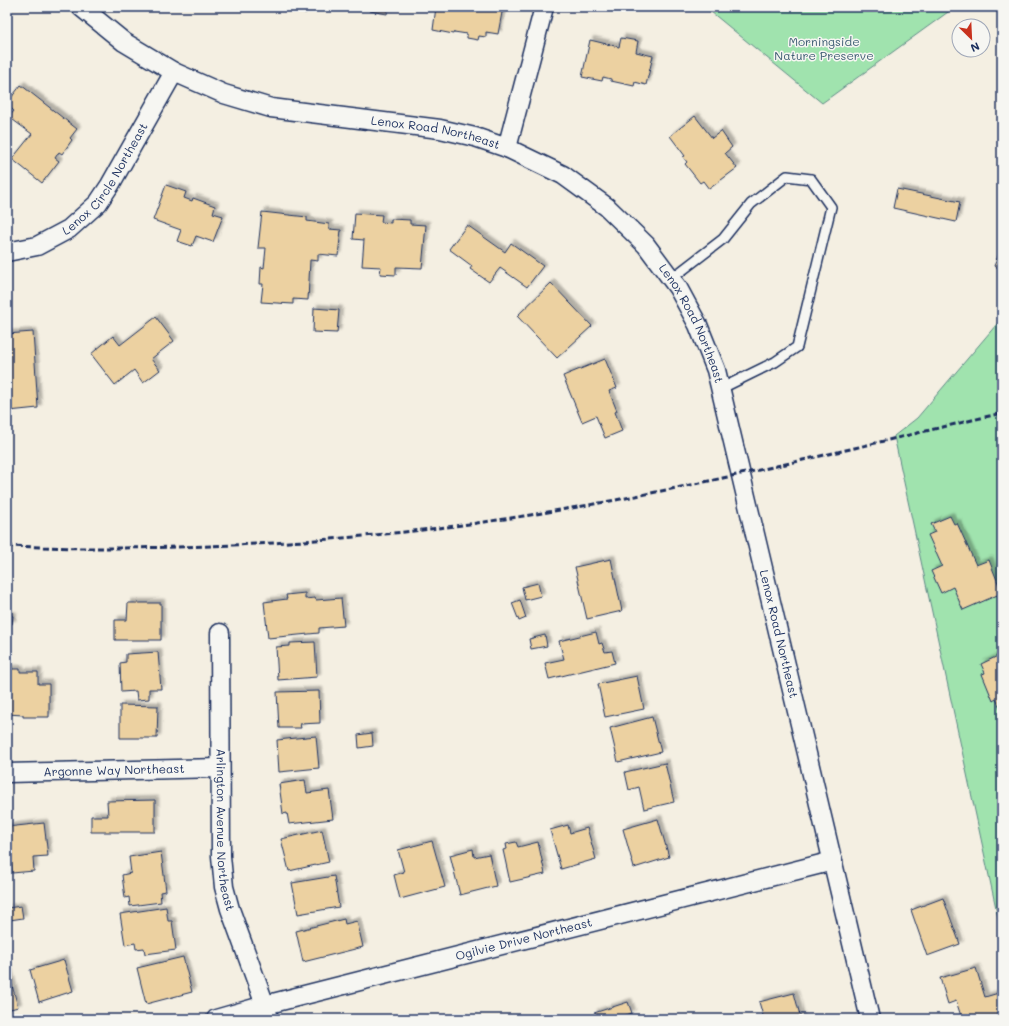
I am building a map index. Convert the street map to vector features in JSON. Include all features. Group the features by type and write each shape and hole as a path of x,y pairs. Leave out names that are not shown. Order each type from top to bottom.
{"street":[{"name":"Lenox Road Northeast","path":"82,7 124,42 174,72 224,94 271,108 440,129 475,137 507,148 563,175 607,207 646,245 678,288 698,325 716,370 870,1019"},
{"path":"507,148 544,7"},
{"name":"Lenox Circle Northeast","path":"7,252 37,246 69,229 98,203 110,185 174,72"},
{"name":"Arlington Avenue Northeast","path":"220,633 221,856 224,887 230,909 267,1012"},
{"name":"Argonne Way Northeast","path":"7,773 220,768"},
{"name":"Ogilvie Drive Northeast","path":"216,1019 267,1012 833,861"}],"lane":[{"path":"671,279 723,239 751,204 787,176 811,179 831,207 797,347 775,362 720,389"}],"green space":[{"name":"Morningside Nature Preserve","path":"705,7 955,7 822,103"},
{"path":"1002,318 1002,936 894,436 917,418"}],"building":[{"path":"272,7 307,7 306,13"},
{"path":"366,7 399,7 399,9 388,8 387,14 370,11 370,8"},
{"path":"436,7 503,7 498,34 486,32 486,37 479,36 478,40 467,38 467,34 454,32 453,34 433,30"},
{"path":"621,38 638,41 636,52 653,56 646,85 635,82 634,86 611,81 611,79 603,77 602,81 582,77 590,40 619,47"},
{"path":"21,85 77,129 70,138 72,140 62,154 59,152 55,158 59,161 42,183 12,159 32,134 9,117 14,111 7,105 7,103"},
{"path":"695,116 712,138 721,131 732,147 725,153 737,168 709,189 703,181 700,183 685,164 687,162 683,157 685,156 670,136"},
{"path":"166,185 186,192 184,198 192,201 193,198 215,206 213,213 223,216 213,242 196,236 192,246 177,241 181,230 153,220"},
{"path":"897,189 960,202 956,222 893,208"},
{"path":"262,212 307,217 307,221 329,224 329,229 341,230 338,256 318,254 318,261 310,260 308,300 293,299 293,304 261,302 263,284 260,284 261,267 264,268 266,248 258,248"},
{"path":"355,213 382,215 381,222 391,223 391,219 410,220 410,224 426,225 422,268 396,267 396,275 380,274 381,267 362,266 364,240 353,239"},
{"path":"467,225 505,252 511,243 543,266 527,287 500,268 489,282 470,269 472,266 449,249"},
{"path":"999,254 1002,255 1002,269 994,266"},
{"path":"551,283 592,326 557,358 517,316"},
{"path":"314,308 339,310 337,333 313,332"},
{"path":"156,317 174,341 151,359 160,370 143,383 134,370 115,385 91,354 113,336 120,345"},
{"path":"33,332 38,408 9,411 7,384 7,334"},
{"path":"605,359 617,388 609,391 617,411 615,412 622,431 605,438 596,416 582,422 563,376"},
{"path":"950,516 954,524 957,523 976,565 989,560 1002,593 963,610 953,587 941,593 931,571 942,566 928,535 935,532 931,524"},
{"path":"611,559 622,611 587,619 575,567"},
{"path":"538,583 541,596 525,600 522,587"},
{"path":"305,593 305,599 315,598 316,600 341,598 344,626 319,628 319,633 268,638 264,602 287,599 286,595"},
{"path":"520,600 526,618 519,621 512,603"},
{"path":"128,603 161,603 161,640 115,640 115,620 127,620"},
{"path":"7,615 13,616 12,624 7,624"},
{"path":"596,632 599,644 602,643 605,652 612,651 615,663 549,679 545,663 564,659 559,641"},
{"path":"545,635 547,646 531,649 529,639"},
{"path":"315,642 317,677 278,680 276,647 290,646 290,643"},
{"path":"158,652 161,689 149,689 149,699 137,700 136,691 121,692 120,663 126,662 126,654"},
{"path":"1002,654 1002,712 996,699 993,701 982,674 985,673 981,664"},
{"path":"7,669 20,669 20,672 38,672 38,684 49,684 49,717 23,717 23,715 7,714"},
{"path":"637,676 644,709 605,717 598,684"},
{"path":"319,691 320,723 300,724 301,728 279,728 277,692"},
{"path":"120,705 158,706 157,738 120,738"},
{"path":"652,717 661,752 618,762 610,728"},
{"path":"372,733 373,746 359,748 358,735"},
{"path":"316,736 319,768 279,772 277,740"},
{"path":"665,763 674,802 644,809 639,787 629,790 625,772"},
{"path":"305,780 307,793 329,790 333,819 289,824 287,813 283,814 279,784"},
{"path":"155,800 155,832 91,832 91,816 108,816 107,801"},
{"path":"658,819 669,857 634,868 623,829"},
{"path":"44,823 48,856 33,857 34,871 12,873 11,861 9,861 7,827"},
{"path":"568,825 570,833 587,828 596,859 561,869 550,830"},
{"path":"322,830 329,862 289,871 281,839"},
{"path":"432,841 445,887 400,899 394,875 404,872 398,850"},
{"path":"516,842 518,847 538,842 545,874 510,882 503,850 507,849 506,844"},
{"path":"473,849 474,857 489,854 496,886 460,895 450,855"},
{"path":"161,852 166,891 160,892 161,902 130,906 129,897 125,898 122,875 131,873 129,857"},
{"path":"334,876 339,907 298,914 292,883"},
{"path":"943,898 960,944 927,956 911,910"},
{"path":"21,906 23,918 10,920 8,908"},
{"path":"166,907 168,921 172,921 176,950 145,954 144,948 136,949 135,943 125,945 120,914"},
{"path":"344,919 345,924 357,921 363,947 303,962 296,931"},
{"path":"183,957 192,992 146,1004 137,968"},
{"path":"64,960 73,991 39,1002 30,970"},
{"path":"7,967 18,1007 7,1010"},
{"path":"976,968 985,997 1002,992 1002,1019 962,1019 956,1001 948,1004 940,978"},
{"path":"794,993 801,1019 764,1019 759,1002"},
{"path":"628,1002 632,1013 623,1016 624,1019 595,1019 594,1013"}],"railway":[{"path":"7,546 144,548 235,545 417,531 462,525 530,515 666,490 800,461 1002,413"}]}
